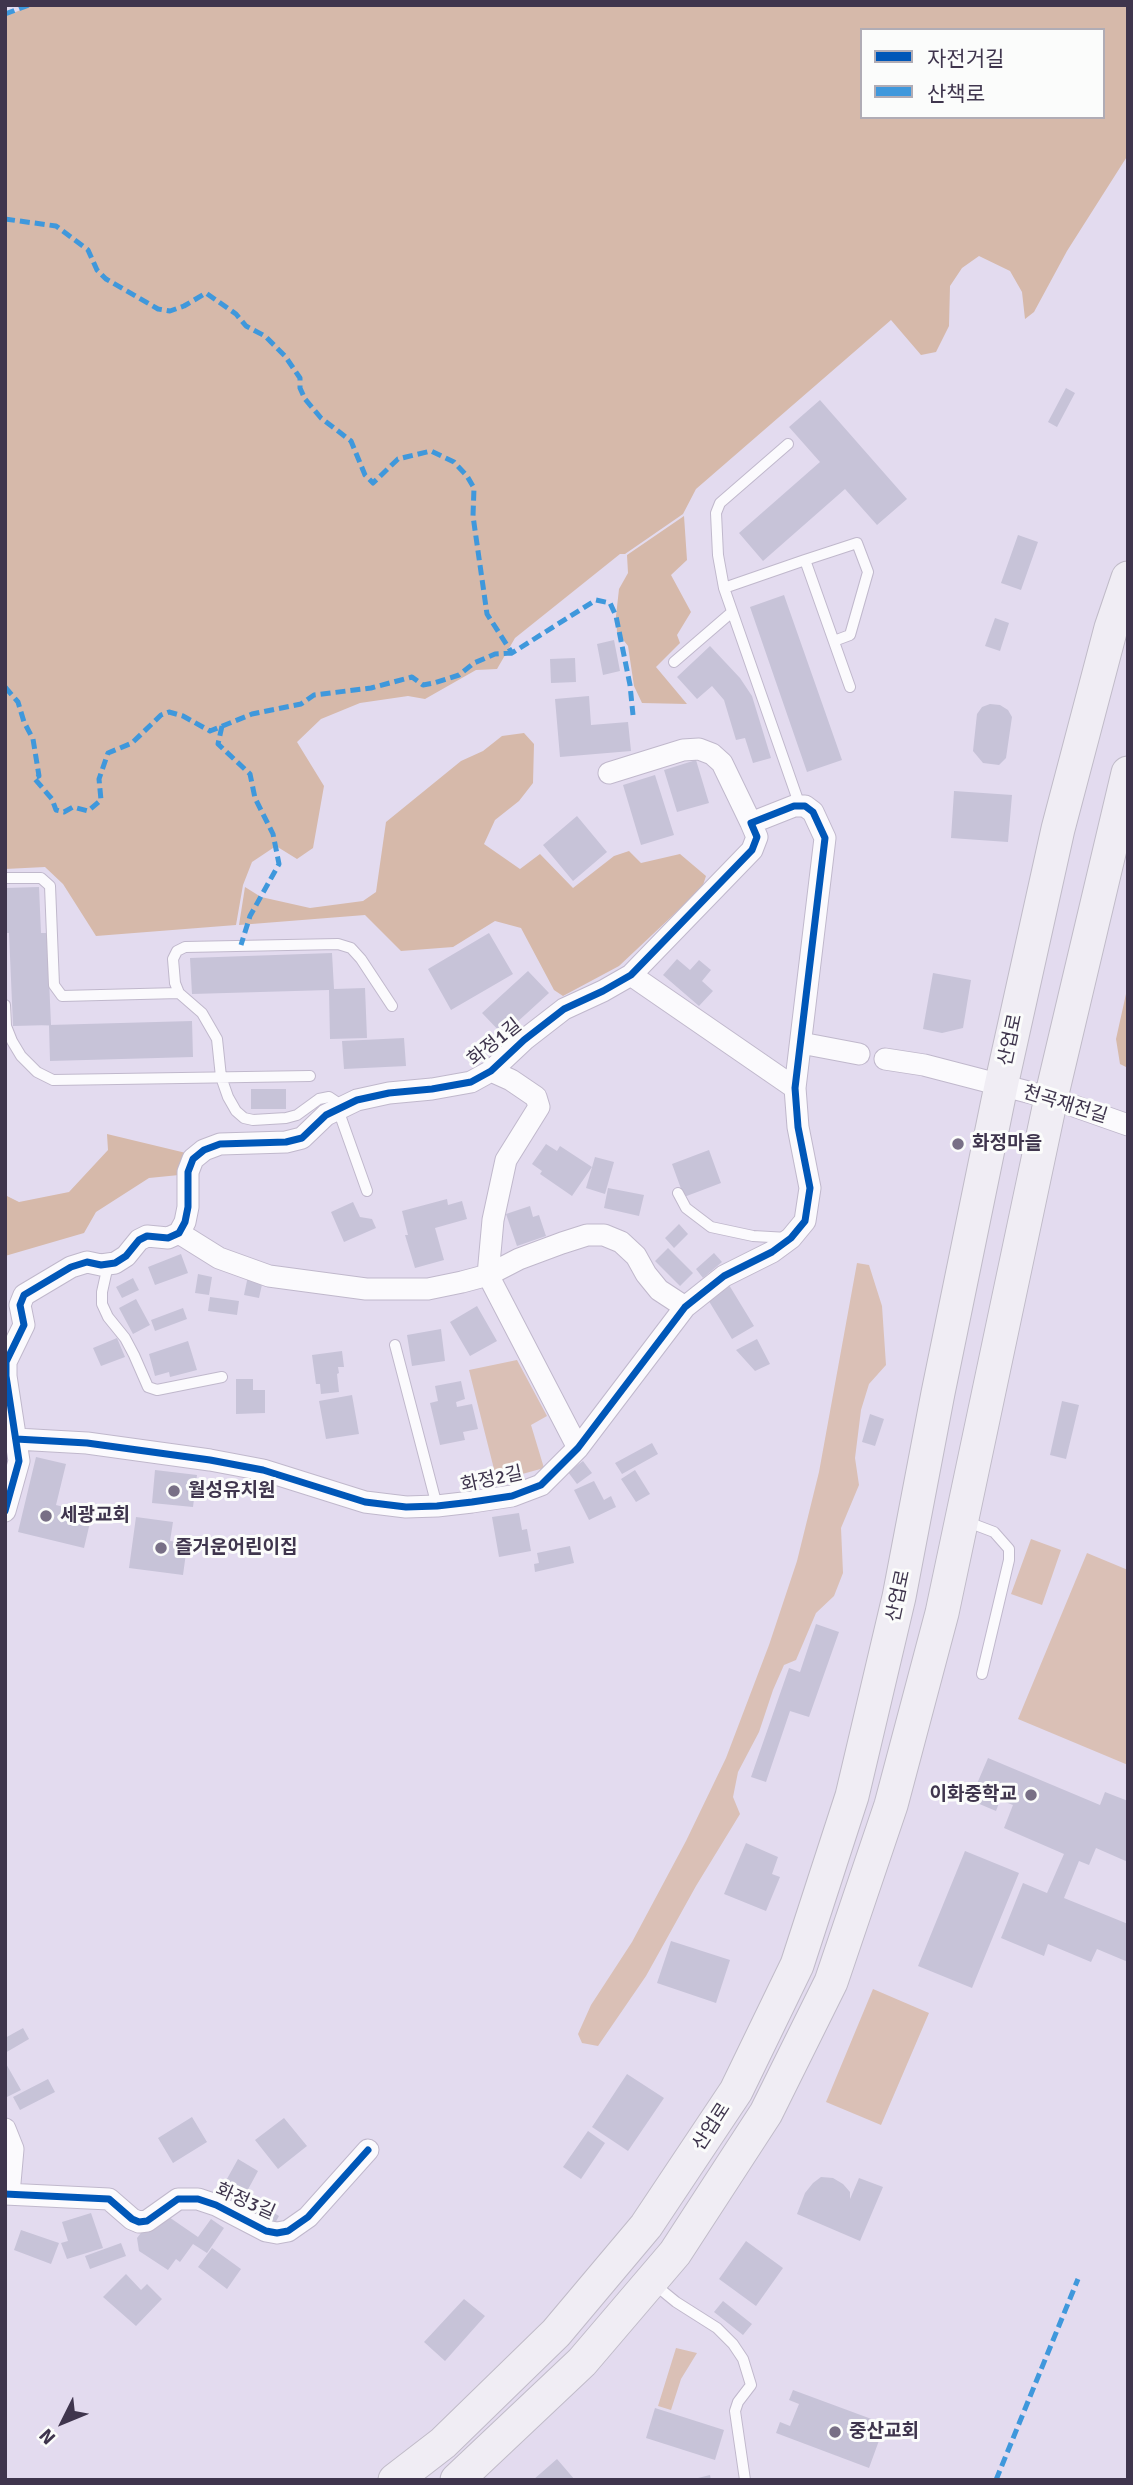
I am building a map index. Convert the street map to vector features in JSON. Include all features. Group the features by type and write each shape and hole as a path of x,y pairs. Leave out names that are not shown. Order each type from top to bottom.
{"main road":[{"name":"산업로","path":"395,2480 443,2443 556,2333 646,2226 736,2091 797,1965 852,1796 899,1597 1001,1086 1058,829 1111,628 1128,578"},
{"name":"산업로","path":"457,2480 582,2362 675,2253 766,2113 831,1982 891,1805 942,1613 1051,1098 1128,773"}],"street":[{"path":"609,773 683,750 699,749 712,754 722,763 751,822 800,806 813,812 825,838 795,1088 631,975"},
{"name":"화정1길","path":"179,1233 185,1222 188,1171 193,1159 205,1150 220,1144 286,1142 302,1138 326,1115 357,1100 471,1082 491,1071 524,1040 564,1009 603,992 631,975 752,850 757,837 751,822"},
{"path":"801,1043 859,1054"},
{"name":"천곡재전길","path":"885,1059 924,1065 1051,1098 1128,1125"},
{"path":"491,1071 511,1080 536,1097 539,1107 506,1160 493,1220 488,1275 578,1448"},
{"name":"화정2길","path":"11,1439 87,1443 210,1460 263,1470 365,1502 406,1507 438,1506 512,1496 541,1486 578,1448 685,1307 724,1276 772,1252 791,1238 805,1220 810,1188 798,1126 795,1088"},
{"path":"5,1511 19,1461 11,1439 6,1362 24,1325 20,1304 24,1296 71,1267 87,1262 108,1265 126,1256 139,1240 147,1236 169,1238 179,1233 219,1258 269,1276 366,1289 428,1289 488,1275 519,1259 587,1235 604,1235 621,1242 629,1249 659,1290 685,1307"},
{"path":"5,2129 13,2149 7,2194"},
{"name":"화정3길","path":"7,2194 109,2199 139,2222 147,2221 178,2199 198,2199 216,2205 266,2231 277,2233 288,2231 308,2217 368,2150"}],"lane":[{"path":"788,444 720,503 716,513 718,555 724,588 800,806"},
{"path":"724,588 858,543 868,572 850,635 834,640"},
{"path":"805,560 850,687"},
{"path":"674,662 732,611"},
{"path":"5,878 41,878 50,886 54,985 62,996 179,993"},
{"path":"367,1191 338,1107 329,1097 319,1099 297,1115 286,1118 253,1120 244,1118 236,1111 221,1077 217,1039 202,1013 179,993 175,983 173,959 177,951 185,947 338,944 351,948 361,958 392,1006"},
{"path":"5,1005 6,1026 17,1049 37,1072 53,1080 310,1076"},
{"path":"678,1193 686,1208 711,1227 753,1236 791,1238"},
{"path":"108,1265 102,1304 107,1317 125,1338 148,1387 158,1390 222,1377"},
{"path":"395,1345 438,1506"},
{"path":"961,1519 995,1532 1009,1549 1009,1560 982,1674"},
{"path":"651,2281 716,2329 733,2344 743,2359 751,2385 738,2402 735,2411 745,2480"}],"shaded area":[{"path":"34,5 1128,5 1128,155 1067,251 1034,312 1025,319 1022,292 1010,271 979,256 962,268 950,286 949,326 936,352 921,355 891,320 696,489 683,514 625,554 620,554 515,638 497,669 476,670 425,699 408,696 360,703 321,719 297,742 324,786 313,848 297,859 276,846 252,862 243,885 236,925 96,936 63,884 45,867 5,869 5,16"},
{"path":"684,516 687,560 671,575 691,612 677,635 680,643 656,667 687,704 642,703 634,686 628,646 617,632 619,589 628,573 627,555"},
{"path":"524,733 534,744 533,783 519,801 495,820 484,844 520,869 540,854 573,888 614,856 629,851 641,863 680,854 706,876 702,888 619,966 563,996 554,990 521,928 495,921 453,947 401,951 365,915 239,925 245,887 261,897 310,908 363,901 376,892 386,822 461,761 483,751 502,736"},
{"path":"1128,985 1128,1068 1120,1064 1116,1039"},
{"path":"107,1134 186,1153 179,1175 149,1178 96,1212 84,1233 5,1256 5,1195 19,1202 69,1192 108,1150"},
{"path":"857,1263 869,1265 882,1306 886,1365 869,1384 861,1410 855,1458 859,1485 841,1528 843,1573 834,1596 816,1613 796,1660 784,1665 773,1690 759,1732 738,1772 733,1797 740,1814 646,1976 598,2046 582,2043 578,2034 591,2005 632,1942 686,1841 726,1758 769,1645 797,1561 819,1472"},
{"path":"517,1360 547,1416 531,1425 544,1468 497,1481 469,1370"},
{"path":"1031,1539 1061,1550 1042,1605 1011,1594"},
{"path":"1087,1553 1128,1570 1128,1765 1018,1719"},
{"path":"873,1989 929,2013 881,2125 826,2102"},
{"path":"676,2348 697,2353 681,2379 671,2410 658,2406"}],"building":[{"path":"1066,388 1075,393 1057,427 1048,422"},
{"path":"820,400 907,499 877,525 845,489 763,561 739,533 820,462 789,427"},
{"path":"1018,535 1038,542 1021,590 1001,583"},
{"path":"784,595 842,760 807,772 750,607"},
{"path":"995,618 1009,623 1000,651 985,646"},
{"path":"614,640 620,671 603,675 597,644"},
{"path":"710,646 740,678 752,696 771,758 753,763 745,738 736,740 724,700 712,686 697,699 677,677"},
{"path":"575,658 576,682 551,683 550,659"},
{"path":"589,696 591,725 628,722 631,751 560,757 555,699"},
{"path":"1000,705 1008,710 1012,717 1006,758 999,765 983,763 973,751 977,714 982,707"},
{"path":"696,760 709,803 677,812 664,770"},
{"path":"655,775 674,835 641,845 623,785"},
{"path":"954,791 1012,795 1008,842 951,838"},
{"path":"577,816 607,852 573,881 543,845"},
{"path":"39,887 41,933 47,933 51,1025 13,1026 9,933 5,933 5,888"},
{"path":"489,933 513,974 451,1010 428,969"},
{"path":"332,953 334,989 365,988 367,1038 330,1039 329,990 192,994 190,958"},
{"path":"677,959 690,970 699,960 711,970 702,981 713,991 699,1006 663,975"},
{"path":"528,971 549,993 503,1035 482,1013"},
{"path":"933,973 971,980 963,1028 942,1033 923,1029"},
{"path":"192,1021 193,1057 50,1061 49,1025"},
{"path":"404,1038 406,1066 344,1069 342,1041"},
{"path":"251,1089 286,1089 286,1109 251,1109"},
{"path":"546,1144 557,1151 560,1146 592,1167 572,1196 540,1174 542,1171 532,1164"},
{"path":"709,1150 721,1183 684,1197 672,1164"},
{"path":"595,1157 614,1162 605,1194 586,1188"},
{"path":"608,1188 644,1195 639,1216 604,1208"},
{"path":"447,1199 448,1205 462,1201 467,1219 435,1228 444,1260 415,1268 405,1235 408,1235 402,1211"},
{"path":"353,1202 360,1217 372,1219 376,1228 344,1242 331,1212"},
{"path":"530,1206 533,1217 539,1215 546,1236 517,1246 506,1214"},
{"path":"679,1224 688,1234 674,1248 665,1238"},
{"path":"668,1248 693,1273 680,1286 655,1261"},
{"path":"714,1253 722,1262 703,1278 696,1269"},
{"path":"181,1254 188,1273 155,1285 148,1267"},
{"path":"198,1274 212,1277 209,1295 195,1293"},
{"path":"248,1276 263,1280 259,1298 244,1295"},
{"path":"133,1278 139,1290 122,1298 116,1287"},
{"path":"729,1285 754,1326 732,1339 707,1298"},
{"path":"210,1297 239,1301 237,1315 208,1311"},
{"path":"136,1299 150,1325 133,1334 119,1308"},
{"path":"477,1306 497,1341 470,1356 450,1322"},
{"path":"183,1308 187,1319 155,1331 151,1320"},
{"path":"441,1329 445,1361 412,1366 407,1335"},
{"path":"117,1338 125,1357 101,1366 93,1348"},
{"path":"757,1339 770,1364 755,1371 736,1350"},
{"path":"188,1341 197,1370 170,1377 169,1372 155,1376 149,1354"},
{"path":"342,1351 344,1367 338,1367 337,1374 339,1392 321,1394 320,1384 316,1384 312,1355"},
{"path":"236,1379 253,1379 253,1390 265,1390 265,1413 236,1414"},
{"path":"461,1381 465,1399 456,1402 457,1407 472,1404 478,1429 463,1432 465,1440 440,1445 430,1403 438,1401 435,1386"},
{"path":"352,1395 359,1434 326,1439 319,1401"},
{"path":"1062,1401 1079,1405 1066,1459 1050,1455"},
{"path":"870,1414 884,1419 875,1446 862,1442"},
{"path":"652,1443 658,1454 622,1474 615,1463"},
{"path":"36,1457 66,1464 56,1505 92,1514 84,1548 18,1532"},
{"path":"583,1461 592,1473 577,1484 568,1472"},
{"name":"월성유치원","path":"155,1470 197,1475 193,1507 152,1503"},
{"path":"635,1470 650,1494 636,1502 621,1479"},
{"path":"594,1481 604,1500 611,1496 616,1507 589,1520 574,1490"},
{"path":"519,1513 522,1530 527,1529 531,1551 499,1557 492,1517"},
{"path":"136,1517 173,1522 170,1541 178,1542 177,1552 186,1553 183,1575 129,1568"},
{"path":"570,1546 574,1563 535,1572 534,1564 539,1563 537,1553"},
{"path":"816,1624 839,1632 809,1717 790,1711 766,1782 751,1777 789,1668 800,1672"},
{"path":"988,1758 1100,1805 1105,1792 1128,1801 1128,1862 1096,1848 1089,1865 1079,1861 1064,1898 1128,1924 1128,1962 1097,1949 1091,1962 1048,1944 1044,1956 1001,1938 1023,1883 1047,1893 1064,1854 1004,1828 1013,1805 1000,1800 996,1811 970,1800"},
{"path":"746,1843 778,1857 772,1874 780,1877 766,1911 724,1894"},
{"path":"965,1851 1019,1873 972,1988 918,1966"},
{"path":"671,1941 730,1960 716,2003 657,1983"},
{"path":"23,2028 29,2039 5,2053 5,2038"},
{"path":"5,2062 21,2090 5,2098"},
{"path":"627,2074 664,2098 628,2151 592,2127"},
{"path":"48,2079 55,2092 20,2110 13,2097"},
{"path":"192,2117 207,2142 173,2163 158,2138"},
{"path":"284,2118 307,2146 278,2169 255,2140"},
{"path":"588,2131 605,2143 581,2179 563,2167"},
{"path":"238,2159 258,2171 245,2195 279,2216 273,2227 218,2195"},
{"path":"821,2177 833,2178 843,2184 850,2192 850,2199 859,2178 883,2187 860,2241 797,2214 805,2193"},
{"path":"91,2213 103,2248 67,2259 61,2243 68,2241 62,2222"},
{"path":"166,2215 198,2237 211,2219 224,2228 207,2253 193,2244 180,2262 176,2259 168,2270 139,2251 137,2238 144,2229"},
{"path":"21,2230 59,2243 51,2264 14,2250"},
{"path":"746,2241 783,2268 756,2306 719,2279"},
{"path":"121,2243 126,2256 90,2269 85,2256"},
{"path":"212,2248 241,2269 227,2289 198,2267"},
{"path":"126,2274 141,2290 147,2284 162,2299 136,2326 103,2297"},
{"path":"464,2299 485,2316 445,2361 424,2342"},
{"path":"723,2301 752,2324 743,2335 714,2312"},
{"path":"793,2390 885,2424 869,2468 776,2433 780,2422 790,2426 799,2404 789,2400"},
{"path":"655,2408 724,2430 715,2460 646,2438"},
{"path":"557,2459 575,2480 533,2480"},
{"path":"710,2475 711,2480 694,2480 694,2479"}],"marked path":[{"path":"5,14 29,5"},
{"path":"5,219 56,226 88,250 97,270 106,279 158,309 170,311 206,293 236,314 246,326 265,336 285,356 300,378 300,388 305,399 321,418 351,441 365,475 373,483 398,459 431,451 454,462 474,488 473,516 487,614 512,653 596,600 610,603 616,616 630,685 633,715"},
{"path":"5,687 18,702 33,739 39,776 34,778 52,799 56,810 64,812 73,807 88,811 101,800 99,779 108,753 132,743 161,715 169,712 183,716 210,731 252,714 301,704 314,695 371,688 412,677 423,685 434,683 459,675 474,663 495,654 512,653"},
{"path":"222,726 218,744 250,774 255,798 273,834 279,864 250,916 241,945"},
{"path":"996,2480 1078,2279"}],"cycle path":[{"path":"5,1511 19,1461 6,1376 6,1362 24,1325 20,1305 24,1295 71,1267 87,1262 101,1265 115,1263 126,1256 139,1240 147,1236 168,1238 179,1233 188,1207 188,1172 193,1159 204,1150 220,1144 286,1142 302,1138 326,1115 357,1100 471,1082 491,1071 524,1040 564,1009 631,975 752,850 757,837 751,823 794,806 805,806 813,812 825,838 795,1088 798,1127 810,1188 805,1221 791,1238 772,1252 724,1276 685,1307 578,1448 541,1485 512,1496 437,1506 406,1507 365,1502 263,1470 210,1460 87,1443 16,1439"},
{"path":"5,2194 109,2199 139,2222 147,2221 178,2199 198,2199 216,2205 266,2231 277,2233 288,2231 308,2217 368,2150"}],"place":[{"name":"화정마을","path":"958,1144"},
{"name":"월성유치원","path":"174,1491"},
{"name":"세광교회","path":"46,1516"},
{"name":"즐거운어린이집","path":"161,1548"},
{"name":"이화중학교","path":"1031,1795"},
{"name":"중산교회","path":"835,2432"}]}
